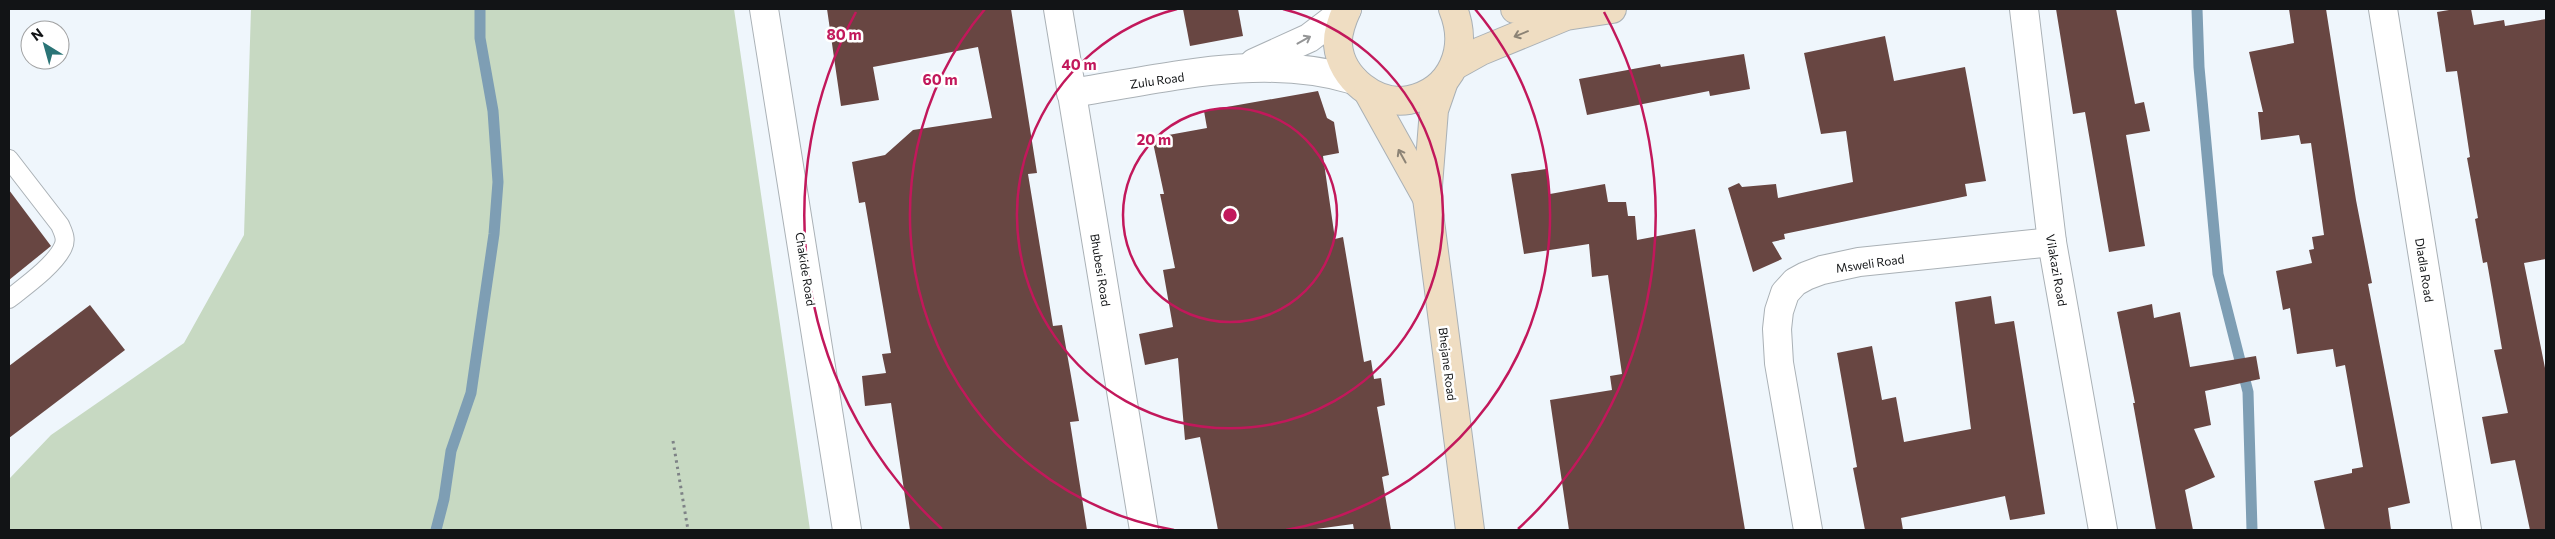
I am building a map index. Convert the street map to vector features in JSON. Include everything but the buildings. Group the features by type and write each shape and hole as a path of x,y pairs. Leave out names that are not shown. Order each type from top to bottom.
{"street":[{"name":"Chakide Road","path":"764,9 847,530"},
{"name":"Bhubesi Road","path":"1058,9 1144,530"},
{"name":"Zulu Road","path":"1243,68 1309,38 1347,9"},
{"name":"Bhejane Road","path":"1347,9 1340,27 1338,46 1343,64 1361,86 1427,198"},
{"name":"Bhejane Road","path":"1453,9 1458,22 1461,42 1434,110 1427,198 1470,530"},
{"path":"1514,9 1566,16"},
{"path":"1361,86 1386,99 1407,100 1427,94 1449,73 1481,50 1566,16 1612,9"},
{"name":"Vilakazi Road","path":"2024,9 2052,242 2103,530"},
{"name":"Dladla Road","path":"2383,9 2467,530"},
{"name":"Zulu Road","path":"1071,93 1243,68 1286,68 1336,75 1361,86"},
{"name":"Msweli Road","path":"1808,530 1779,363 1778,311 1785,293 1795,282 1806,276 1859,262 2052,242"}],"lane":[{"path":"9,159 60,225 65,236 64,246 56,258 9,299"}],"path":[{"path":"673,441 688,530"}],"green space":[{"path":"251,9 734,9 810,530 9,530 10,478 51,435 184,343 244,235"}],"waterway":[{"path":"436,530 444,499 451,451 471,393 494,234 498,182 493,111 480,38 480,9"},
{"path":"2197,9 2199,67 2218,274 2248,392 2252,530"}]}
